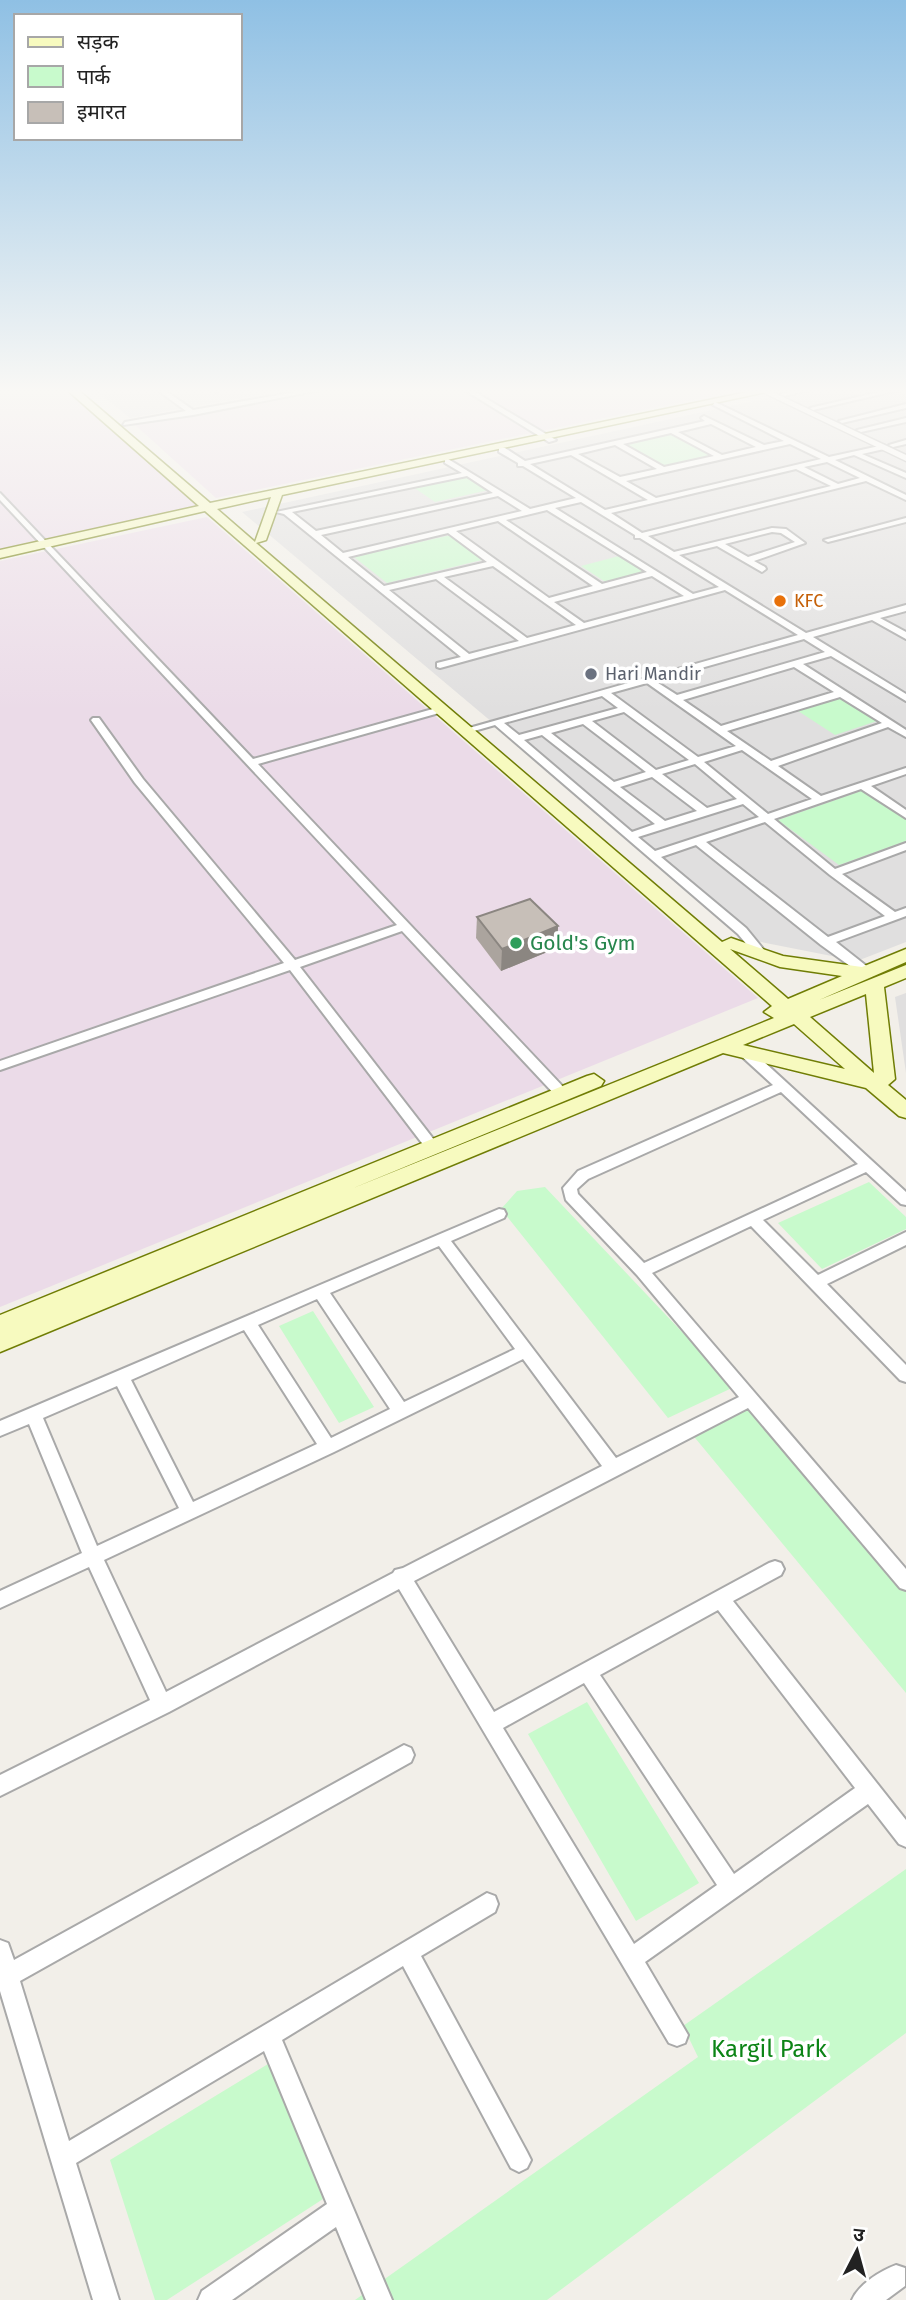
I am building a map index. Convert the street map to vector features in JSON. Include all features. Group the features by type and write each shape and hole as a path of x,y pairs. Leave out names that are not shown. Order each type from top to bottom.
{"main road":[{"path":"199,496 443,709 473,729 731,943 798,1009"},
{"path":"0,554 268,496"},
{"path":"212,508 275,496"},
{"path":"260,540 277,496"},
{"path":"212,508 260,540 473,729 798,1009 878,1080 906,1111"},
{"path":"731,943 762,956 867,976 906,971"},
{"path":"0,1325 562,1094 798,1009 906,955"},
{"path":"867,976 878,1080"},
{"path":"0,1342 582,1102 734,1049 798,1009"},
{"path":"734,1049 878,1080 906,1097"}],"street":[{"path":"1,496 562,1094"},
{"path":"272,512 287,512 361,496"},
{"path":"315,534 486,496"},
{"path":"501,496 529,512"},
{"path":"573,496 906,698"},
{"path":"647,496 654,500"},
{"path":"602,513 670,496"},
{"path":"638,536 796,496"},
{"path":"342,556 579,500"},
{"path":"550,508 690,596"},
{"path":"287,512 467,657"},
{"path":"500,519 600,587"},
{"path":"828,540 906,520"},
{"path":"670,555 776,530 801,542 747,560"},
{"path":"450,531 582,626"},
{"path":"719,544 762,569"},
{"path":"381,589 493,563"},
{"path":"548,601 654,573"},
{"path":"438,576 525,641"},
{"path":"440,665 724,588"},
{"path":"473,729 906,608"},
{"path":"874,618 905,635"},
{"path":"676,699 831,653"},
{"path":"794,663 906,734"},
{"path":"646,679 820,800"},
{"path":"603,692 696,760 834,873 900,915"},
{"path":"719,730 839,694"},
{"path":"250,763 443,709"},
{"path":"517,738 625,709"},
{"path":"96,720 139,781 293,966 433,1147"},
{"path":"584,720 705,812"},
{"path":"498,723 743,932 762,956"},
{"path":"770,765 888,724"},
{"path":"543,731 664,826"},
{"path":"611,786 743,747"},
{"path":"655,855 906,771"},
{"path":"863,786 906,815"},
{"path":"632,835 746,800"},
{"path":"699,842 867,976"},
{"path":"834,873 906,846"},
{"path":"825,942 900,915"},
{"path":"0,1066 402,926"},
{"path":"734,1049 783,1086 866,1166 906,1200"},
{"path":"783,1086 574,1181 570,1188 571,1196 642,1271 906,1582"},
{"path":"642,1271 866,1166"},
{"path":"0,1429 499,1214"},
{"path":"752,1219 906,1375"},
{"path":"441,1238 613,1467"},
{"path":"816,1283 906,1238"},
{"path":"320,1291 401,1412"},
{"path":"248,1323 328,1447"},
{"path":"0,1600 328,1447 524,1350"},
{"path":"121,1377 190,1511"},
{"path":"0,1786 162,1705 401,1576 749,1400"},
{"path":"33,1415 92,1555 162,1705"},
{"path":"489,1725 775,1569"},
{"path":"401,1576 677,2035"},
{"path":"721,1600 906,1837"},
{"path":"588,1673 731,1888"},
{"path":"4,1978 404,1755"},
{"path":"631,1959 870,1790"},
{"path":"63,2158 486,1904"},
{"path":"0,1951 4,1978 106,2300"},
{"path":"407,1951 519,2160"},
{"path":"268,2034 379,2300"},
{"path":"211,2300 341,2209"},
{"path":"865,2300 896,2277"}],"shaded area":[{"path":"0,496 191,496 202,506 0,549"},
{"path":"314,496 906,496 906,942 857,961 751,940 242,512"},
{"path":"207,517 758,998 0,1307 0,561"},
{"path":"906,993 906,1073 895,997"}],"green space":[{"path":"427,496 460,496 435,502"},
{"path":"451,535 486,559 387,583 354,557"},
{"path":"619,556 646,572 607,583 581,566"},
{"path":"839,695 880,720 835,735 795,709"},
{"path":"864,790 906,819 906,841 839,865 778,820"},
{"path":"869,1182 906,1217 906,1229 822,1269 778,1223"},
{"path":"545,1187 734,1387 668,1418 501,1209 517,1191"},
{"path":"313,1311 374,1407 339,1423 279,1326"},
{"path":"749,1403 906,1588 906,1693 691,1433"},
{"path":"587,1702 699,1883 636,1921 528,1734"},
{"name":"Kargil Park","path":"906,1869 906,2033 547,2300 355,2300 698,2057 683,2026"},
{"path":"268,2064 323,2199 167,2300 155,2300 110,2160"}],"building":[{"path":"530,899 558,926 502,949 477,917"}],"place":[{"name":"KFC","path":"780,601"},
{"name":"Hari Mandir","path":"591,674"},
{"name":"Gold's Gym","path":"516,943"}]}
